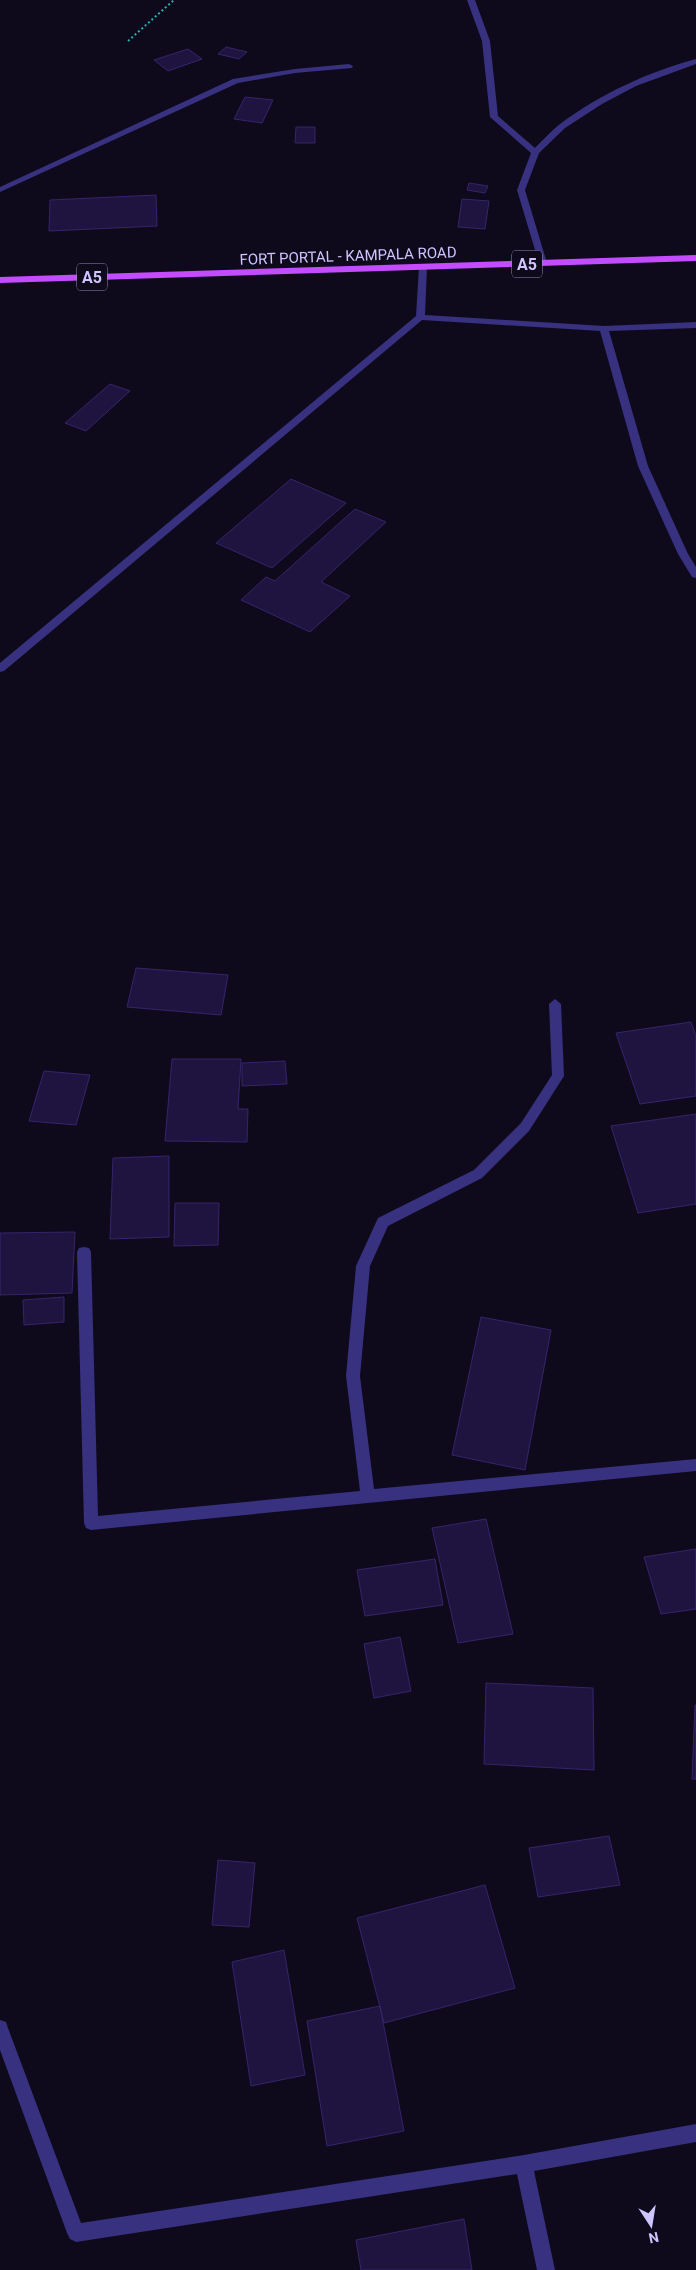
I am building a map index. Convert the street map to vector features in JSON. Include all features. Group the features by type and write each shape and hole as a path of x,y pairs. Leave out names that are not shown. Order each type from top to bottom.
{"main road":[{"name":"FORT PORTAL - KAMPALA ROAD","path":"0,280 696,258"}],"street":[{"path":"471,0 486,41 494,116 534,152"},
{"path":"543,263 521,190 534,152 562,126 600,102 633,84 696,61"},
{"path":"0,190 236,81 295,71 349,66"},
{"path":"420,317 423,267"},
{"path":"0,669 420,317 604,329 696,325"},
{"path":"604,329 643,466 684,554 696,575"},
{"path":"684,554 696,554"},
{"path":"368,1497 353,1376 363,1266 383,1222 478,1174 525,1127 558,1076 555,1004"},
{"path":"84,1252 91,1523 696,1466"},
{"path":"0,2028 76,2234 524,2164 696,2133"},
{"path":"524,2164 546,2270"}],"path":[{"path":"128,41 174,0"}],"building":[{"path":"226,47 247,52 239,59 218,54"},
{"path":"188,49 202,59 168,71 154,60"},
{"path":"245,97 273,100 262,123 234,119"},
{"path":"296,127 315,127 315,143 295,143"},
{"path":"469,183 488,186 485,193 467,190"},
{"path":"156,195 157,226 49,231 50,200"},
{"path":"462,199 489,201 485,229 458,227"},
{"path":"110,384 130,391 86,431 65,423"},
{"path":"291,479 346,503 272,568 216,543"},
{"path":"355,509 386,522 321,582 350,596 310,632 241,600 266,577 275,581"},
{"path":"136,968 228,975 221,1015 127,1007"},
{"path":"691,1022 696,1036 696,1096 640,1104 616,1033"},
{"path":"172,1059 241,1059 238,1109 248,1109 247,1142 165,1141"},
{"path":"285,1061 287,1084 242,1086 242,1063"},
{"path":"44,1071 90,1075 76,1125 29,1121"},
{"path":"696,1114 696,1204 638,1213 611,1126"},
{"path":"169,1156 169,1237 110,1239 113,1158"},
{"path":"175,1203 219,1203 218,1245 174,1246"},
{"path":"75,1232 72,1293 0,1295 0,1233"},
{"path":"64,1297 64,1322 24,1325 23,1300"},
{"path":"481,1317 551,1330 525,1470 452,1455"},
{"path":"486,1519 513,1634 458,1643 432,1528"},
{"path":"696,1549 696,1609 661,1614 644,1557"},
{"path":"435,1559 443,1605 365,1616 357,1570"},
{"path":"400,1637 411,1691 374,1698 364,1644"},
{"path":"486,1683 593,1688 594,1770 484,1764"},
{"path":"695,1705 696,1779 692,1779"},
{"path":"609,1836 620,1885 538,1897 529,1848"},
{"path":"218,1860 255,1863 249,1927 212,1925"},
{"path":"485,1885 515,1988 384,2023 357,1918"},
{"path":"284,1950 305,2075 251,2086 232,1962"},
{"path":"380,2006 404,2131 327,2146 307,2021"},
{"path":"464,2219 472,2270 361,2270 356,2240"}]}
